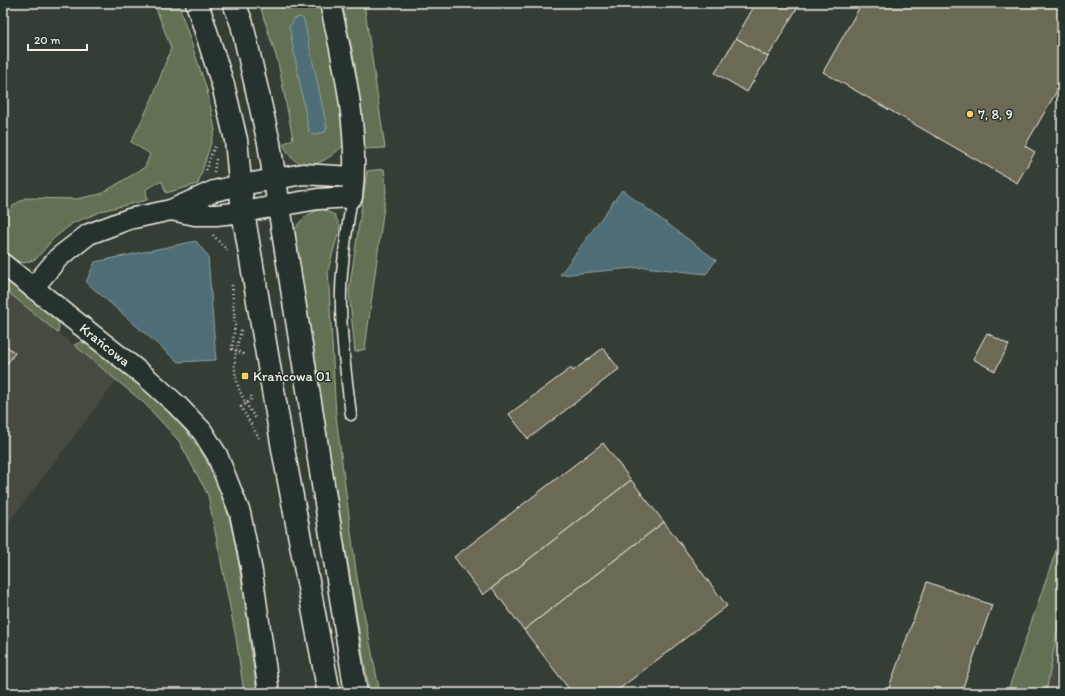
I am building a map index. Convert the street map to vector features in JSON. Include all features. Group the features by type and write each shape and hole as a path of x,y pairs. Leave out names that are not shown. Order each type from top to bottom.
{"street":[{"path":"197,3 223,85 238,149 243,212 283,449 329,693"},
{"path":"234,3 242,24 267,134 280,207 356,693"},
{"path":"171,210 195,215 243,212 280,207 318,199 352,197 353,177 349,102 344,63 330,3"},
{"path":"33,288 58,258 89,234 129,219 171,210 210,192 241,185 303,174 353,177"},
{"name":"Krańcowa","path":"3,264 146,377 177,405 202,431 217,455 240,513 252,572 269,693"}],"lane":[{"path":"351,415 345,364 341,291 343,258 352,197"}],"path":[{"path":"205,178 210,155 215,146 220,143"},
{"path":"214,176 214,165 216,158 219,155"}],"shaded area":[{"path":"3,288 117,380 9,522 3,517"},
{"path":"1062,605 1062,693 1046,693"}],"green space":[{"path":"154,3 178,3 207,90 215,130 198,184 166,193 162,181 146,189 147,200 105,210 73,223 53,239 36,259 24,263 10,259 3,254 3,220 14,205 25,198 76,199 101,194 145,167 150,154 131,142 152,99 171,48"},
{"path":"259,3 320,3 337,74 343,111 344,129 343,146 320,162 306,165 299,163 292,158 283,144 293,139 278,62"},
{"path":"342,3 364,3 385,148 365,149 355,64"},
{"path":"384,169 386,191 365,349 355,352 349,291 367,171"},
{"path":"322,209 335,215 340,227 328,270 336,416 357,578 380,693 370,693 293,234 298,224 304,218"},
{"path":"3,276 55,318 59,325 58,333 3,288"},
{"path":"81,342 89,345 104,356 161,405 187,432 208,464 224,500 234,538 244,597 257,693 244,693 236,638 208,495 179,441 144,403 74,345"},
{"path":"1062,533 1062,605 1046,693 1007,693"}],"water":[{"path":"301,17 304,20 327,128 325,132 312,135 309,132 289,26 293,23 293,19"},
{"path":"622,190 716,260 706,274 644,267 560,275"},
{"path":"196,241 208,256 216,360 178,362 86,282 95,262"}],"building":[{"path":"756,3 800,3 768,57 736,38"},
{"name":"7, 8, 9","path":"862,3 1062,3 1062,82 1025,146 1035,152 1017,183 823,72"},
{"path":"736,38 768,57 747,92 715,73"},
{"path":"987,333 1009,345 995,371 973,359"},
{"path":"3,343 15,353 3,369"},
{"path":"603,348 619,369 528,439 509,414 571,368 573,371"},
{"path":"603,443 631,480 483,595 454,557"},
{"path":"631,480 664,522 524,630 492,588"},
{"path":"664,522 727,606 614,693 572,693 524,630"},
{"path":"927,582 992,605 961,693 887,693"}],"railway":[{"path":"1060,693 1062,685"}],"place":[{"name":"7, 8, 9","path":"970,114"},
{"name":"Krańcowa 01","path":"245,376"}]}
